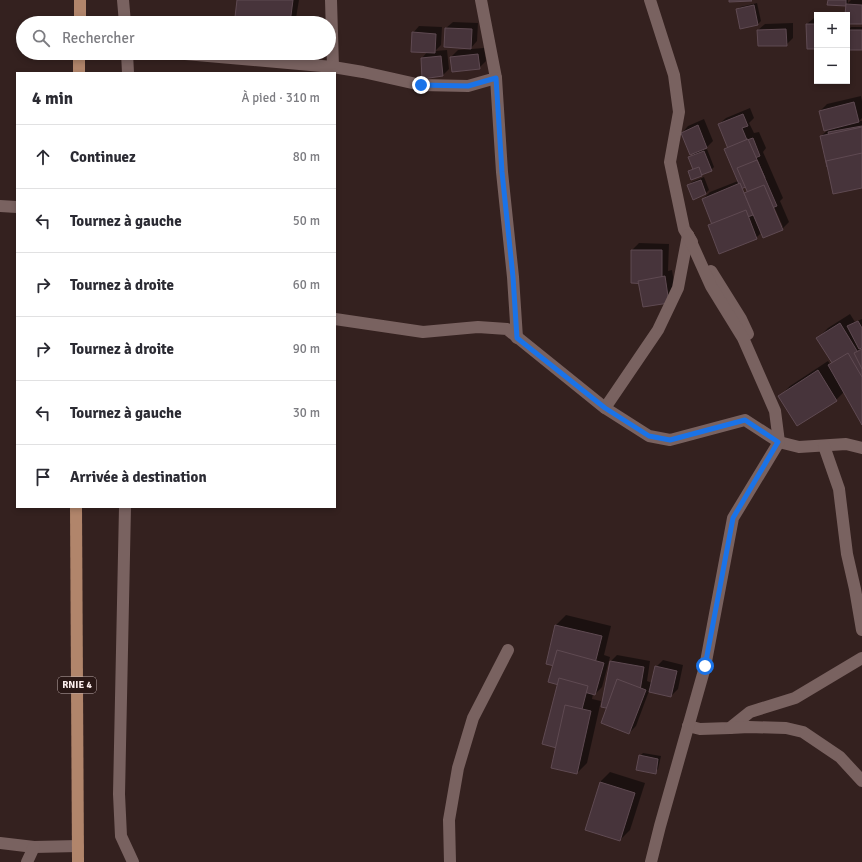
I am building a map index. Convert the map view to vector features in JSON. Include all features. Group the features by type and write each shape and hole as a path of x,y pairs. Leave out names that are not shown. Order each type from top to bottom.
{"main road":[{"path":"80,0 80,16"},
{"path":"79,60 79,72"},
{"name":"RNIE 4","path":"76,508 78,862"}],"street":[{"path":"123,0 124,16"},
{"path":"331,0 331,16"},
{"path":"481,0 496,78 502,172 513,277 517,338"},
{"path":"650,0 674,75 679,112 670,162 684,229 711,286 743,338 775,411 778,442 733,518 705,666 651,862"},
{"path":"128,60 128,72"},
{"path":"254,60 333,67 421,85 468,86 496,78"},
{"path":"333,60 333,67"},
{"path":"0,206 16,207"},
{"path":"605,408 658,330 672,302 678,288 688,235"},
{"path":"336,319 423,332 478,327 507,330 605,408 649,436 670,440 745,420 778,442 799,447 846,444 862,440"},
{"path":"846,444 862,448"},
{"path":"824,446 838,489 847,554 862,630"},
{"path":"125,508 120,794 121,836 133,862"},
{"path":"450,862 449,820 458,768 473,718 508,650"},
{"path":"730,728 750,712 795,698 862,658"},
{"path":"688,726 700,729 749,727 786,728 804,732 840,757 862,781"},
{"path":"0,843 34,847 78,846"},
{"path":"27,862 34,847"}],"building":[{"path":"237,0 293,0 291,16 235,16"},
{"path":"729,0 751,0 752,1 729,2"},
{"path":"828,0 846,0 846,6 827,5"},
{"path":"846,4 862,5 862,24 850,24 850,12 845,12"},
{"path":"754,5 758,25 740,29 736,9"},
{"path":"806,24 814,24 814,49 807,49"},
{"path":"445,28 472,29 471,49 444,47"},
{"path":"786,29 787,46 758,46 757,30"},
{"path":"850,30 862,30 862,50 850,50"},
{"path":"412,32 436,34 435,53 411,52"},
{"path":"478,54 480,69 452,72 450,57"},
{"path":"441,56 443,76 422,79 421,58"},
{"path":"854,102 859,122 824,131 819,111"},
{"path":"743,114 748,126 742,128 747,140 753,138 760,156 735,166 718,124"},
{"path":"698,125 707,148 690,155 681,133"},
{"path":"862,126 862,146 832,151 828,132"},
{"path":"862,127 862,160 827,167 820,136"},
{"path":"748,139 765,178 741,189 724,149"},
{"path":"704,151 712,171 696,177 688,157"},
{"path":"862,153 862,188 833,194 826,161"},
{"path":"757,160 777,206 757,214 737,168"},
{"path":"699,167 702,176 691,180 688,171"},
{"path":"701,180 706,194 693,200 687,185"},
{"path":"740,183 753,215 714,230 702,199"},
{"path":"764,185 783,230 763,238 744,193"},
{"path":"746,210 757,239 719,254 708,225"},
{"path":"631,250 662,250 662,285 631,283"},
{"path":"665,276 669,303 643,307 638,281"},
{"path":"858,321 862,328 862,348 859,349 847,326"},
{"path":"840,323 862,359 861,408 816,338"},
{"path":"862,349 862,369 854,353"},
{"path":"848,353 862,377 862,425 828,365"},
{"path":"818,370 837,401 797,426 778,396"},
{"path":"555,625 602,636 592,675 546,664"},
{"path":"557,650 604,663 595,695 548,682"},
{"path":"610,661 644,667 636,714 601,707"},
{"path":"655,666 677,671 671,697 649,692"},
{"path":"559,678 588,686 571,752 542,744"},
{"path":"617,679 646,690 629,734 601,723"},
{"path":"565,705 591,711 577,774 551,768"},
{"path":"639,755 658,759 656,774 636,770"},
{"path":"600,782 635,793 620,841 585,830"}],"route":[{"path":"421,85 468,86 496,78 502,172 513,277 517,338 605,408 649,436 670,440 745,420 778,442 733,518 705,666"}]}
